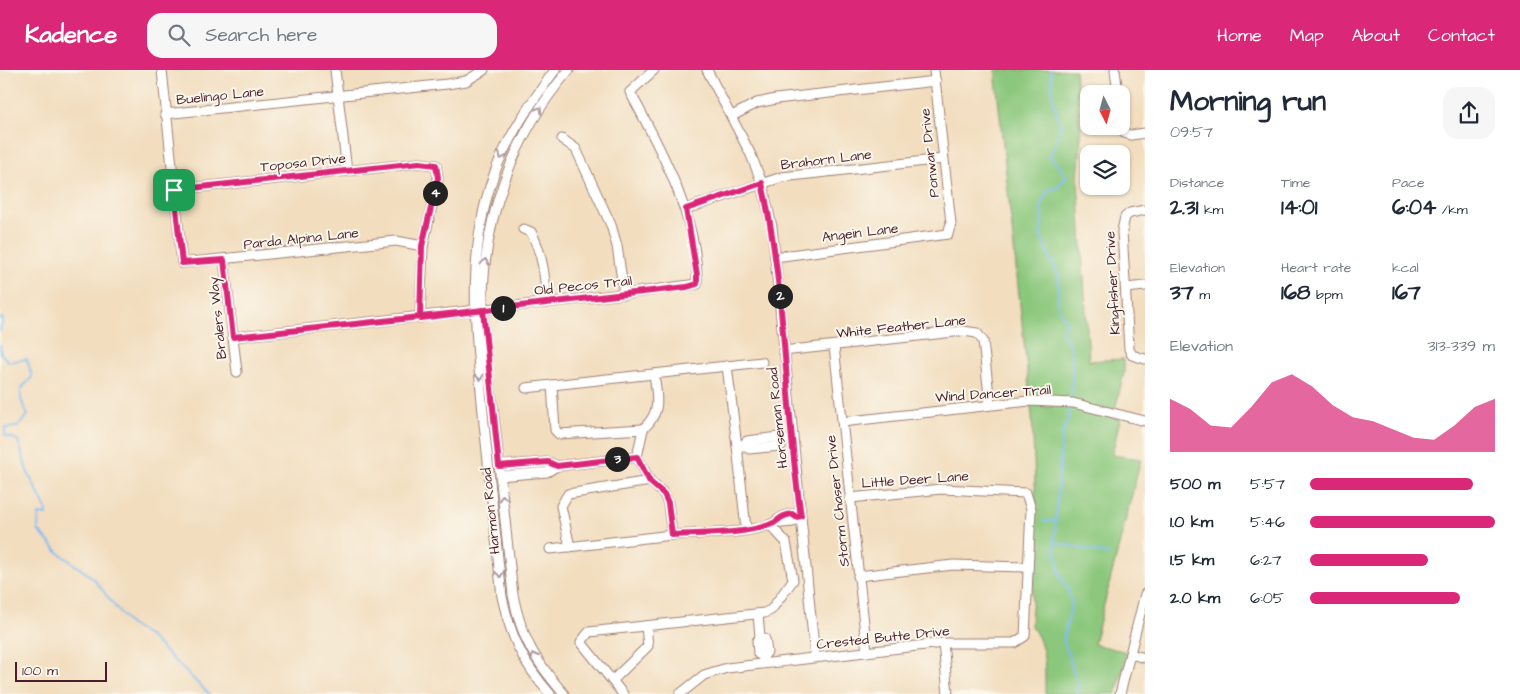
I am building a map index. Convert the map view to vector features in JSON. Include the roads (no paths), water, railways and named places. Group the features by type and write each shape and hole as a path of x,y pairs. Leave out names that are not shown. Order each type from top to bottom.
{"street":[{"path":"162,70 174,190"},
{"path":"335,70 347,171"},
{"name":"Buelingo Lane","path":"165,114 466,81 484,70"},
{"path":"478,311 478,239 485,206 498,164 528,107 555,70"},
{"path":"478,311 487,245 508,170 525,132 569,70"},
{"path":"654,70 630,92 652,132 686,209"},
{"name":"Horseman Road","path":"707,70 732,116 762,183 772,227 776,257 789,440 815,657"},
{"name":"Ponwar Drive","path":"934,70 951,222 948,234"},
{"path":"1115,70 1117,85"},
{"path":"732,116 757,103 776,99 936,81"},
{"path":"1130,135 1145,133"},
{"path":"562,139 576,149 611,225 617,246 624,294"},
{"name":"Brahorn Lane","path":"686,209 782,177 944,159"},
{"name":"Toposa Drive","path":"174,190 419,163 436,165 438,178 422,246"},
{"name":"Parda Alpina Lane","path":"174,190 182,263 396,241 422,246"},
{"name":"Old Pecos Trail","path":"233,337 420,318 697,284 693,244 686,209"},
{"name":"Kingfisher Drive","path":"1145,210 1130,213 1123,223 1129,349 1132,355 1145,359"},
{"path":"523,230 531,232 538,246 545,275 547,303"},
{"name":"Angein Lane","path":"776,257 948,234"},
{"path":"420,318 422,246"},
{"name":"Bralers Way","path":"224,260 237,372"},
{"path":"1126,288 1145,286"},
{"name":"Harmon Road","path":"478,311 500,471 513,595 518,620 538,664 564,694"},
{"name":"Harmon Road","path":"478,311 502,596 509,629 518,651 535,677 550,694"},
{"name":"White Feather Lane","path":"783,351 977,332 983,340 990,404"},
{"name":"Storm Chaser Drive","path":"834,346 867,652"},
{"path":"526,388 762,362"},
{"path":"727,366 740,446 746,529"},
{"path":"654,374 658,398 656,410 653,420 643,429 637,457 650,482 664,494 668,503 672,535"},
{"path":"552,385 555,430 559,434 643,429"},
{"name":"Wind Dancer Trail","path":"842,422 1029,401 1073,403 1145,421"},
{"path":"740,446 749,449 781,446 789,440"},
{"path":"500,471 548,462 557,466 637,457"},
{"path":"570,547 561,506 568,494 650,482"},
{"name":"Little Deer Lane","path":"850,498 942,489 1026,492 1031,509 1028,567"},
{"path":"550,549 672,535 746,529 774,523 781,516 792,514 798,517"},
{"path":"623,694 581,642 589,632 758,614 771,610 793,580 786,542 774,523"},
{"path":"858,576 953,565 1028,567"},
{"name":"Crested Butte Drive","path":"680,694 704,675 763,660 815,657 944,643 1014,643 1020,641 1026,630 1028,567"},
{"path":"1120,694 1145,594"},
{"path":"758,614 760,636 757,641 758,654 763,660"},
{"path":"613,680 648,646 646,626"},
{"path":"944,643 948,694"},
{"path":"1130,654 1145,658"}],"waterway":[{"path":"1051,70 1052,96 1061,127 1050,156 1066,177 1056,189 1048,190 1040,207 1042,214 1041,238 1059,277 1058,307 1067,323 1063,328 1062,336 1068,339 1072,360 1071,397"},
{"path":"0,318 3,319 0,331"},
{"path":"0,345 1,354 9,362 27,359 32,377 21,389 21,400 28,415 17,427 5,428 5,436 18,440 27,471 47,511 47,515 39,514 38,530 59,553 93,578 129,624 150,637 209,694"},
{"path":"1070,411 1062,435 1054,542 1060,575 1067,587 1072,605 1064,642 1078,685 1078,694"},
{"path":"1044,521 1056,521"},
{"path":"1054,542 1073,546"},
{"path":"1075,547 1111,555"}]}
